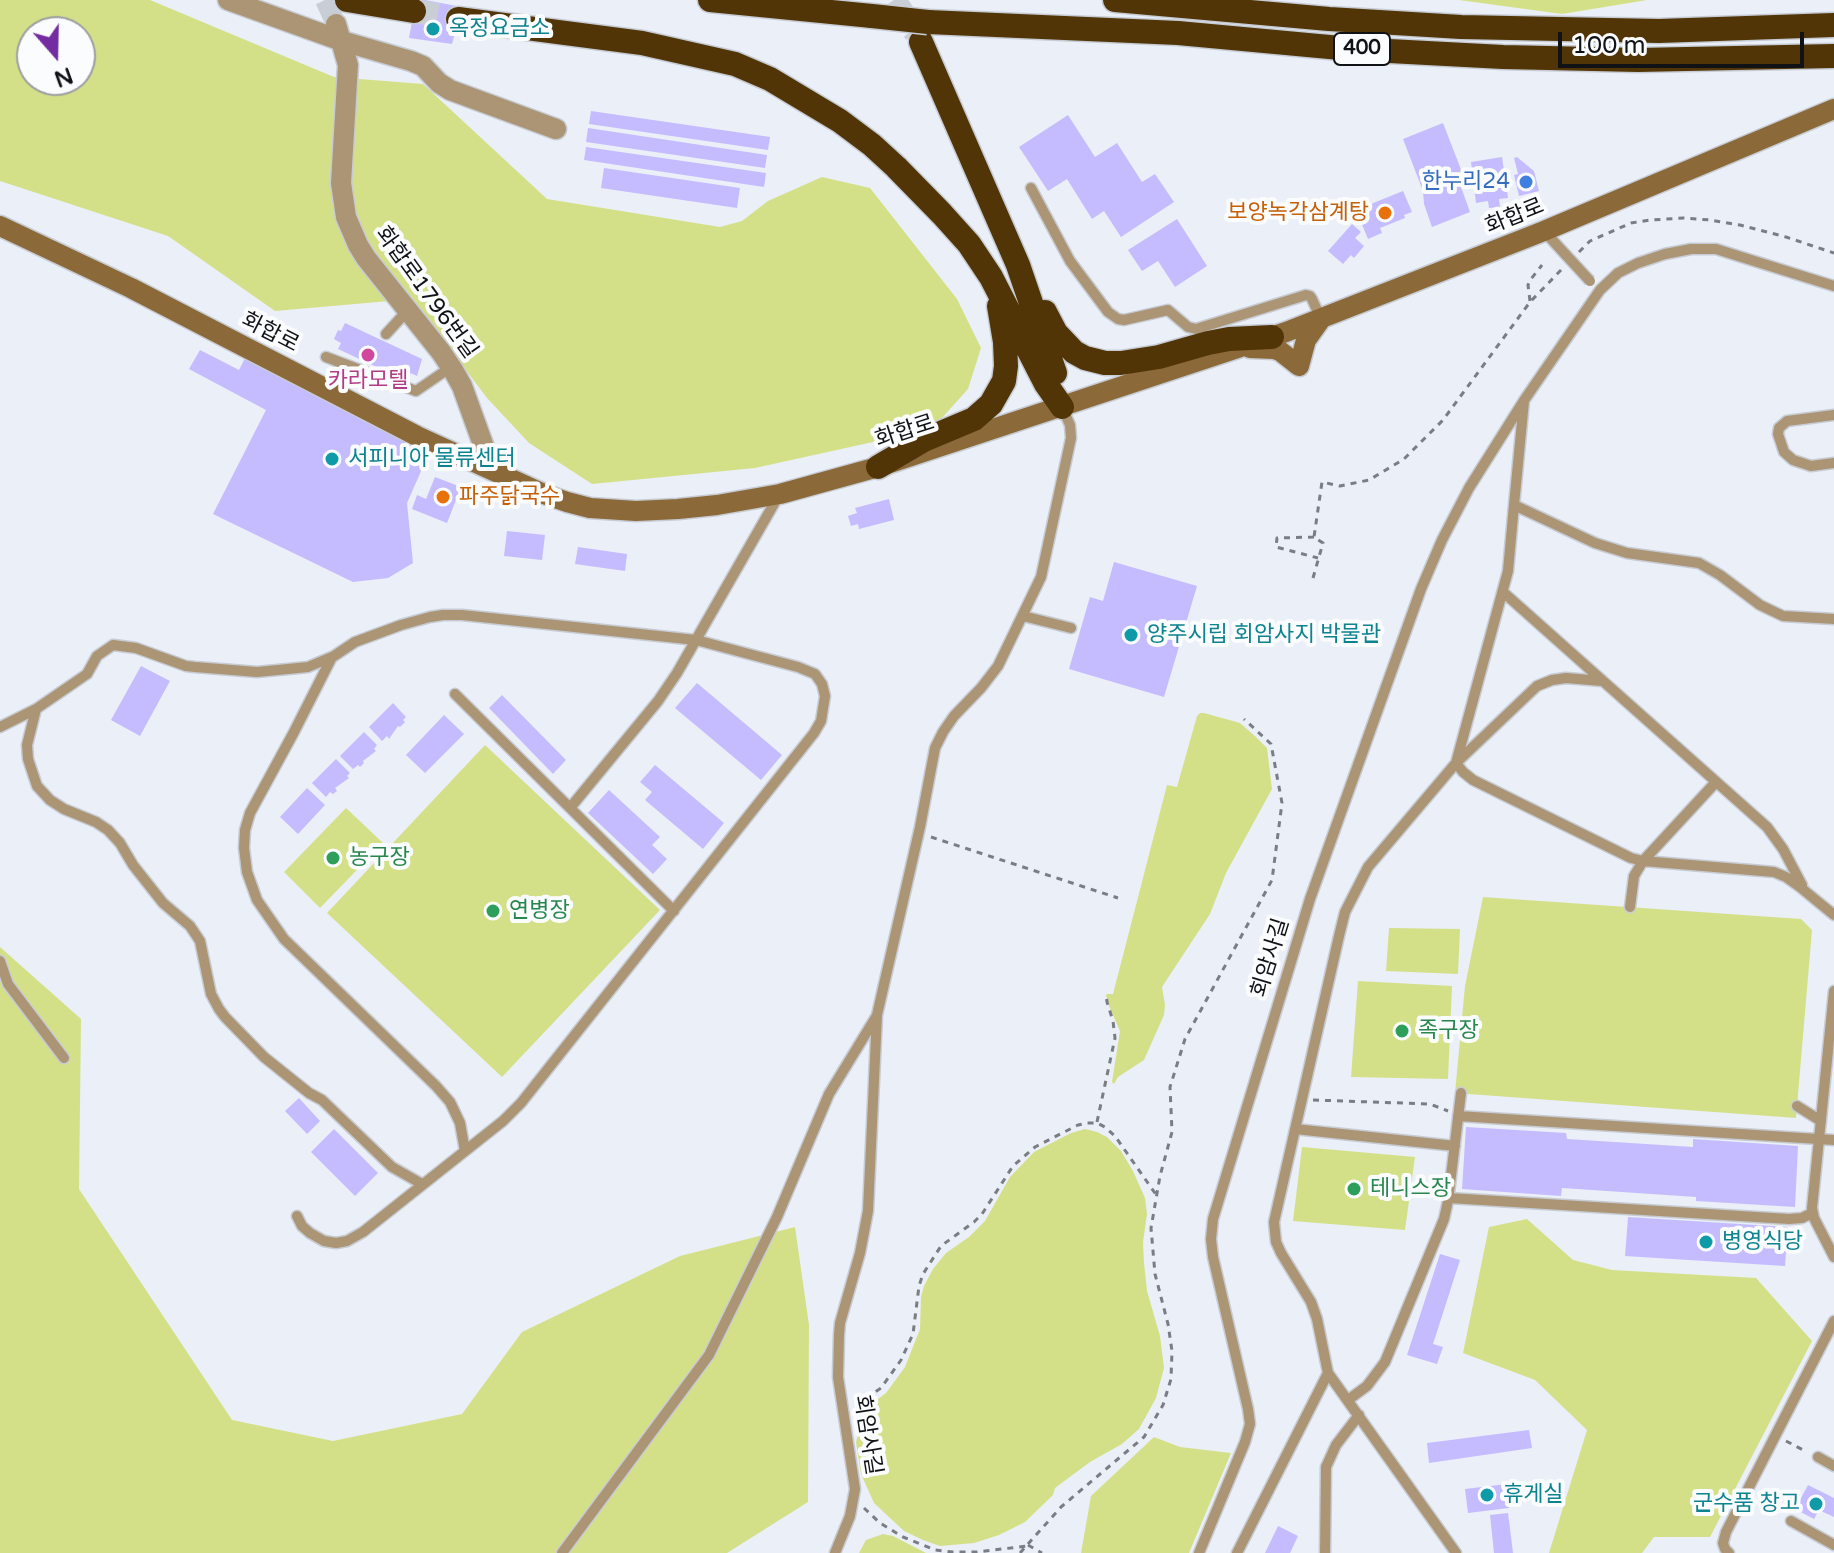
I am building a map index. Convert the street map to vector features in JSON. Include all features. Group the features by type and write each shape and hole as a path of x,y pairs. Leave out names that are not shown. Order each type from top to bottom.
{"highway":[{"path":"347,0 414,11"},
{"name":"400","path":"710,0 872,16 924,32 1178,33 1351,49 1503,57 1638,60 1834,56"},
{"name":"400","path":"1115,0 1461,27 1620,31 1826,25"},
{"path":"458,19 642,43 735,64 770,79 840,121 872,145 969,244 991,277 1046,384 1062,407"},
{"path":"924,32 1018,265 1053,366 1062,407"},
{"path":"1018,265 1034,288 1056,333 1074,352 1094,361 1139,361 1208,343 1272,337"},
{"path":"878,467 924,440 974,419 997,396 1004,381 1005,354 991,277"}],"main road":[{"name":"화합로","path":"0,226 131,288 417,436 505,477 590,508 636,511 717,505 780,494 878,467 1238,349 1544,231 1834,109"},
{"path":"1238,349 1274,349 1299,366 1306,340 1321,319"}],"street":[{"path":"228,0 339,32 423,66 450,90 556,129"},
{"name":"화합로1796번길","path":"339,32 348,65 341,173 344,209 358,245 451,367 462,386 484,447 505,477"},
{"path":"464,457 481,456 484,447"}],"lane":[{"path":"1031,188 1070,261 1108,312 1118,319 1168,310 1188,327 1196,329 1306,295 1312,299 1321,319"},
{"path":"1544,231 1600,290"},
{"name":"회암사길","path":"1199,1553 1250,1424 1213,1257 1213,1219 1310,899 1421,589 1442,540 1465,495 1525,399 1600,290 1618,273 1665,254 1691,249 1716,249 1834,286"},
{"path":"386,334 408,310"},
{"path":"326,357 416,391 451,367"},
{"path":"1456,763 1508,571 1525,399"},
{"name":"회암사길","path":"835,1553 850,1516 855,1489 838,1377 840,1323 860,1253 868,1211 877,1015 919,833 935,748 943,732 998,666 1041,577 1071,438 1070,425 1062,407"},
{"path":"1834,415 1787,421 1779,428 1778,434 1784,452 1793,460 1811,466 1834,463"},
{"path":"570,808 658,701 780,494"},
{"path":"1514,505 1595,543 1627,553 1699,563 1771,611 1793,617 1834,619"},
{"path":"1503,592 1767,827 1783,849 1804,890"},
{"path":"0,727 36,709 87,674 97,656 113,645 136,648 186,666 257,672 308,667 332,657 355,642 443,615 696,640 798,667 815,674 822,684 825,696 821,721 814,733 521,1103 503,1121 363,1232 347,1241 324,1241 302,1226 297,1216"},
{"path":"1023,616 1071,628"},
{"path":"332,657 250,813 244,848 247,872 257,900 284,939 450,1102 460,1123 465,1151"},
{"path":"1456,1553 1328,1373 1311,1302 1281,1253 1274,1222 1345,912 1368,867 1456,763 1537,686 1566,678 1602,681"},
{"path":"455,694 674,911"},
{"path":"36,709 27,745 37,786 64,809 108,830 163,903 190,926 200,941 211,994 225,1017 264,1057 322,1100 392,1167 422,1184"},
{"path":"1456,763 1473,780 1631,858 1774,872 1786,877 1834,915"},
{"path":"1630,907 1634,876 1643,861 1716,782"},
{"path":"0,961 8,984 64,1058"},
{"path":"1834,991 1812,1213 1834,1257"},
{"path":"562,1553 709,1355 777,1217 829,1094 877,1015"},
{"path":"1348,1400 1367,1386 1385,1362 1444,1219 1461,1093"},
{"path":"1797,1106 1821,1121"},
{"path":"1458,1116 1834,1140"},
{"path":"1295,1129 1455,1146"},
{"path":"1449,1198 1789,1219 1812,1213"},
{"path":"1729,1553 1723,1543 1726,1532 1834,1321"},
{"path":"1237,1553 1328,1373"},
{"path":"1325,1553 1326,1467 1336,1445 1359,1415"},
{"path":"1818,1457 1834,1466"},
{"path":"1791,1521 1834,1545"}],"path":[{"path":"1530,302 1528,285 1542,265"},
{"path":"1314,537 1322,482"},
{"path":"1313,578 1323,543 1314,537 1277,538 1276,547 1318,558"},
{"path":"1020,1553 1061,1507 1144,1437 1163,1405 1171,1379 1172,1351 1155,1274 1151,1228 1172,1132 1170,1087 1185,1039 1272,880 1282,803 1271,744 1244,719"},
{"path":"919,833 1118,898"},
{"path":"1097,1123 1115,1038 1106,993"},
{"path":"1301,1099 1430,1104 1458,1116"},
{"path":"843,1410 864,1401 881,1388 901,1360 913,1334 923,1274 941,1246 982,1214 1013,1166 1035,1147 1078,1125 1097,1123 1115,1136 1157,1196"},
{"path":"854,1499 880,1523 903,1537 935,1550 977,1552 1027,1545 1042,1553"}],"green space":[{"path":"0,0 150,0 334,77 423,84 547,199 720,227 742,221 768,201 822,177 870,188 957,299 981,348 968,389 932,429 755,468 592,484 529,443 487,398 412,299 275,311 168,236 0,181"},
{"path":"1459,0 1647,0 1562,14"},
{"path":"1200,713 1240,723 1267,748 1272,789 1226,873 1210,914 1162,987 1164,1015 1144,1060 1118,1077 1114,1084 1120,1031 1106,995 1113,994 1167,785 1177,787"},
{"name":"연병장","path":"485,745 660,910 502,1077 327,913"},
{"name":"농구장","path":"346,808 383,843 320,908 284,872"},
{"path":"1483,897 1801,919 1812,930 1796,1118 1455,1093 1465,986"},
{"path":"1389,928 1460,929 1458,974 1386,971"},
{"path":"0,947 81,1019 79,1189 232,1420 333,1441 462,1414 522,1332 680,1256 795,1227 809,1325 808,1502 727,1553 0,1553"},
{"name":"족구장","path":"1358,981 1452,986 1448,1079 1351,1077"},
{"path":"1085,1129 1107,1137 1121,1151 1145,1198 1147,1214 1143,1242 1147,1291 1160,1336 1164,1368 1156,1398 1139,1429 1122,1444 1090,1462 1055,1488 1053,1495 1025,1522 974,1543 940,1546 923,1540 904,1531 874,1503 861,1474 856,1442 866,1408 886,1393 905,1367 920,1329 924,1286 933,1269 946,1253 985,1221 1010,1177 1034,1152"},
{"name":"테니스장","path":"1302,1147 1415,1157 1405,1230 1293,1221"},
{"path":"1527,1219 1573,1260 1612,1270 1756,1278 1812,1341 1710,1537 1654,1537 1642,1553 1549,1553 1587,1430 1535,1380 1463,1353 1489,1227"},
{"path":"1154,1437 1180,1447 1231,1453 1189,1553 1081,1553 1091,1496"},
{"path":"883,1534 926,1553 859,1553 866,1540"}],"building":[{"name":"옥정요금소","path":"416,0 462,7 452,44 409,38"},
{"path":"591,111 770,137 768,150 589,124"},
{"path":"1068,115 1095,157 1117,143 1142,182 1155,174 1174,202 1121,237 1104,211 1092,219 1067,179 1048,191 1019,147"},
{"path":"1443,123 1467,185 1461,187 1470,212 1432,227 1423,191 1403,139"},
{"path":"588,128 767,155 765,168 586,142"},
{"path":"586,147 766,173 764,187 584,160"},
{"path":"1502,157 1508,198 1499,199 1500,207 1489,208 1488,201 1476,203 1471,162"},
{"path":"1517,157 1534,171 1539,191 1519,196 1514,175 1518,174 1514,158"},
{"path":"604,168 740,188 737,208 601,188"},
{"path":"1403,191 1412,212 1380,228 1382,233 1368,239 1356,210"},
{"path":"1177,219 1207,266 1175,287 1158,261 1142,271 1128,250"},
{"path":"1352,224 1361,232 1355,238 1364,246 1354,258 1351,255 1343,264 1328,251"},
{"path":"345,323 422,359 417,376 411,373 407,381 338,349 341,343 334,339"},
{"name":"서피니아 물류센터","path":"200,350 239,370 245,358 422,448 422,469 407,503 413,563 388,578 353,582 213,514 266,410 189,369"},
{"path":"435,477 461,487 447,523 412,509 417,495 426,499"},
{"path":"889,499 894,520 859,529 858,524 851,526 848,516 857,513 855,508"},
{"path":"507,531 545,535 542,560 504,556"},
{"path":"578,547 627,554 625,571 575,564"},
{"name":"양주시립 회암사지 박물관","path":"1114,562 1197,586 1164,697 1069,669 1090,597 1103,601"},
{"path":"141,666 170,681 140,736 111,720"},
{"path":"697,683 782,755 761,780 675,708"},
{"path":"502,695 566,760 553,774 489,708"},
{"path":"393,703 406,717 405,722 389,739 387,736 382,741 369,727"},
{"path":"444,715 464,734 425,773 406,755"},
{"path":"364,732 377,745 376,751 360,767 358,765 353,769 340,756"},
{"path":"336,759 350,773 349,778 326,797 312,783"},
{"path":"655,765 724,823 703,849 645,800 652,792 640,782"},
{"path":"307,788 325,805 298,834 280,817"},
{"path":"609,790 660,837 652,845 667,859 653,874 588,813"},
{"path":"299,1098 320,1121 307,1134 285,1111"},
{"path":"1466,1127 1566,1133 1567,1139 1693,1147 1693,1139 1798,1146 1795,1207 1562,1188 1561,1196 1462,1189"},
{"path":"334,1129 378,1173 355,1196 311,1152"},
{"name":"병영식당","path":"1628,1217 1788,1227 1785,1266 1625,1256"},
{"path":"1440,1254 1460,1260 1433,1344 1443,1347 1437,1364 1407,1355"},
{"path":"1529,1430 1532,1448 1429,1463 1427,1443"},
{"name":"휴게실","path":"1507,1484 1509,1508 1468,1513 1465,1489"},
{"name":"군수품 창고","path":"1808,1485 1834,1498 1834,1517 1819,1510 1814,1519 1795,1509"},
{"path":"1508,1513 1513,1553 1494,1553 1490,1515"},
{"path":"1278,1526 1298,1536 1290,1553 1265,1553"}],"tunnel":[{"path":"325,0 336,24"},
{"path":"894,0 916,33"},
{"path":"414,11 458,19"}],"place":[{"name":"옥정요금소","path":"433,29"},
{"name":"한누리24","path":"1526,182"},
{"name":"보양녹각삼계탕","path":"1385,213"},
{"name":"카라모텔","path":"368,355"},
{"name":"서피니아 물류센터","path":"332,459"},
{"name":"파주닭국수","path":"443,497"},
{"name":"양주시립 회암사지 박물관","path":"1131,635"},
{"name":"농구장","path":"333,858"},
{"name":"연병장","path":"493,911"},
{"name":"족구장","path":"1402,1031"},
{"name":"테니스장","path":"1354,1189"},
{"name":"병영식당","path":"1706,1242"},
{"name":"휴게실","path":"1487,1495"},
{"name":"군수품 창고","path":"1816,1504"}]}
